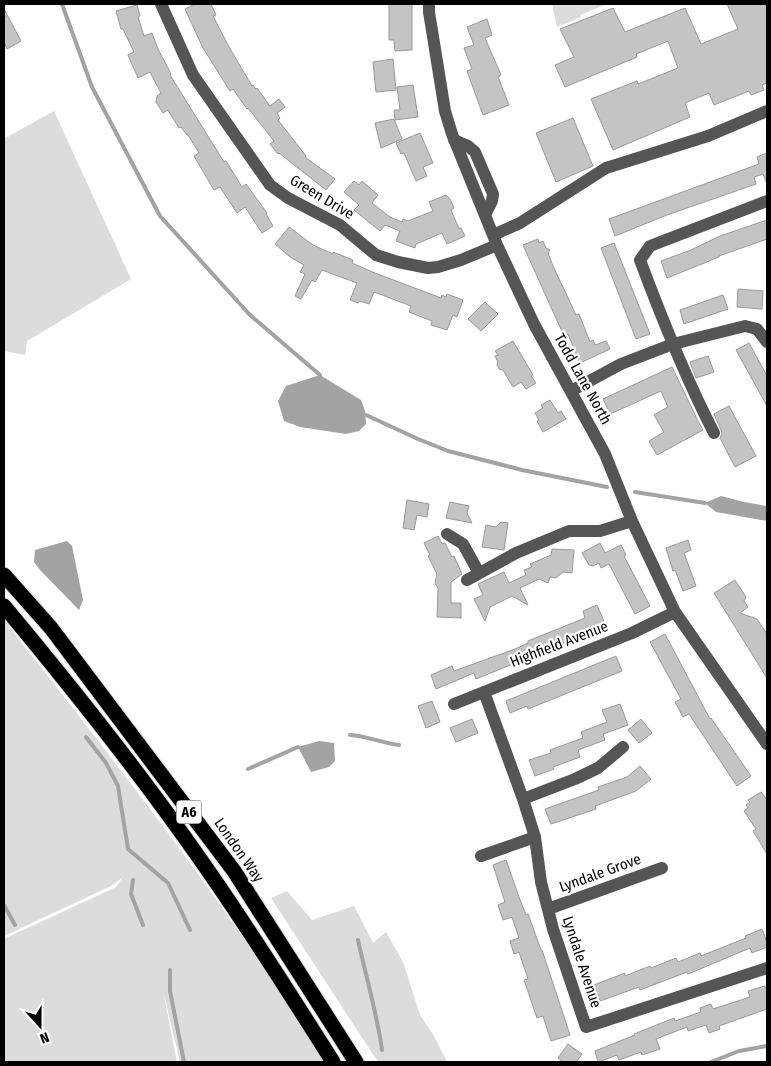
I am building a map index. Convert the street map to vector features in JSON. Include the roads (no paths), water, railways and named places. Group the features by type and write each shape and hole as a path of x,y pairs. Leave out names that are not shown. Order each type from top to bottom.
{"highway":[{"name":"London Way","path":"4,575 51,628 234,871 356,1062"},
{"name":"A6","path":"4,606 99,722 207,868 264,952 333,1062"}],"street":[{"name":"Green Drive","path":"161,4 193,75 270,185 288,198 340,225 376,255 428,268 461,260 606,168 708,136 767,111"},
{"name":"Todd Lane North","path":"429,4 445,110 454,140 495,240 534,324 605,454 632,520 675,612 767,744"},
{"path":"714,433 692,390 640,260 650,246 767,201"},
{"path":"571,391 621,364 674,344 745,326 757,329 767,342"},
{"path":"467,580 516,553 569,532 600,531 632,520"},
{"path":"447,534 462,544 479,573"},
{"name":"Highfield Avenue","path":"454,704 632,633 675,612"},
{"name":"Lyndale Avenue","path":"484,692 523,799 534,837 541,882 553,929 586,1027 767,968"},
{"path":"523,799 598,768 623,747"},
{"path":"481,856 534,837"},
{"name":"Lyndale Grove","path":"548,909 662,868"}],"waterway":[{"path":"62,4 92,87 160,216 250,315 320,375"},
{"path":"366,415 448,451 522,470 607,487"},
{"path":"635,492 705,503"},
{"path":"350,735 399,745"},
{"path":"86,737 106,763 118,786 128,849 168,883 190,930"},
{"path":"248,769 298,747"},
{"path":"133,880 131,894 143,925"},
{"path":"4,905 15,925"},
{"path":"358,940 382,1050"},
{"path":"170,970 170,991 184,1062"},
{"path":"711,1062 739,1051 767,1046"}]}
